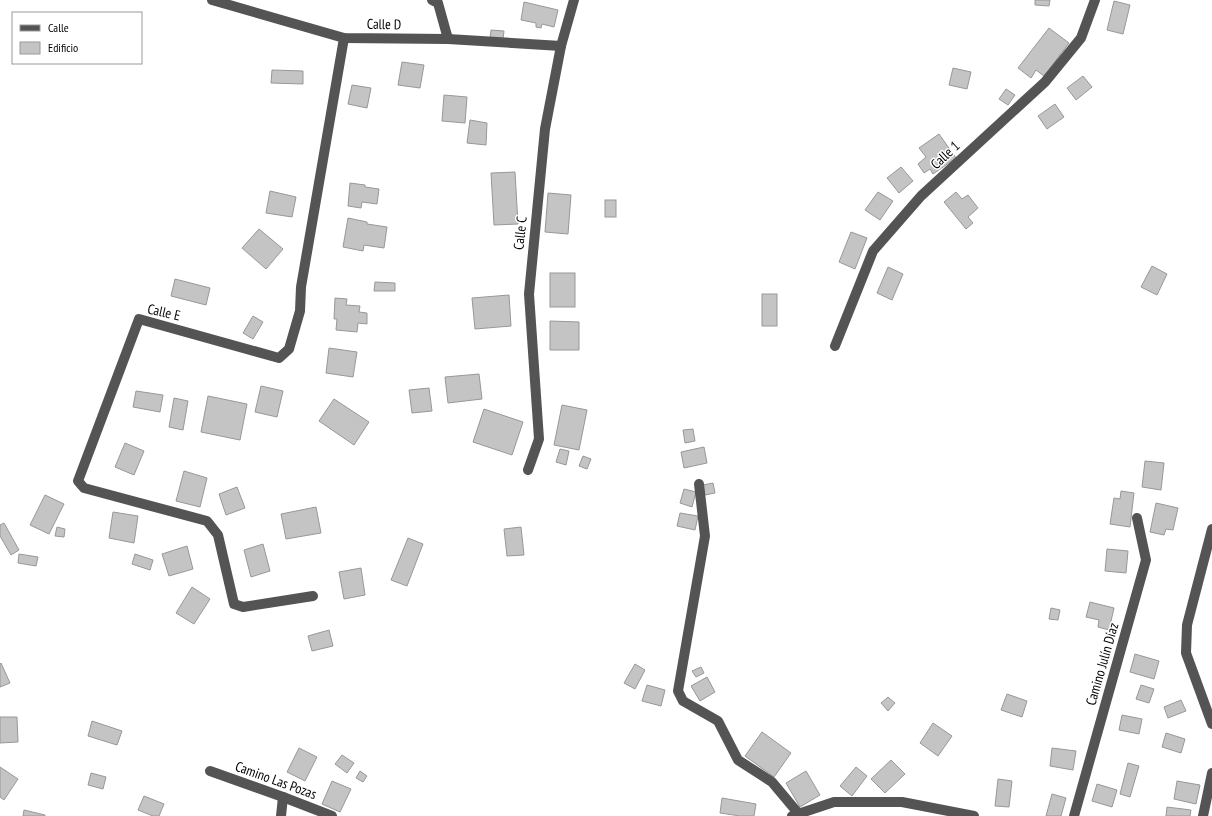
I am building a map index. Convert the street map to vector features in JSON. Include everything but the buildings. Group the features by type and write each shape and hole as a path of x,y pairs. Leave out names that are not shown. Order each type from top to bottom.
{"street":[{"name":"Calle D","path":"212,0 344,38 448,39 561,46"},
{"path":"432,0 438,3 448,39"},
{"name":"Calle C","path":"528,470 539,439 529,294 545,129 561,46 574,0"},
{"name":"Calle 1","path":"835,346 873,251 921,196 1045,82 1081,38 1095,0"},
{"name":"Calle E","path":"313,596 243,607 234,604 218,535 207,521 84,488 78,481 139,319 279,358 289,349 300,311 301,288 344,38"},
{"path":"699,484 705,536 678,691 684,701 718,722 738,760 772,782 795,815 834,802 902,802 974,816"},
{"name":"Camino Julín Díaz","path":"1074,816 1146,560 1137,518"},
{"path":"1212,529 1187,625 1186,653 1212,724"},
{"name":"Camino Las Pozas","path":"210,771 283,796 332,816"},
{"path":"1203,816 1212,773"},
{"path":"281,816 283,796"}]}
